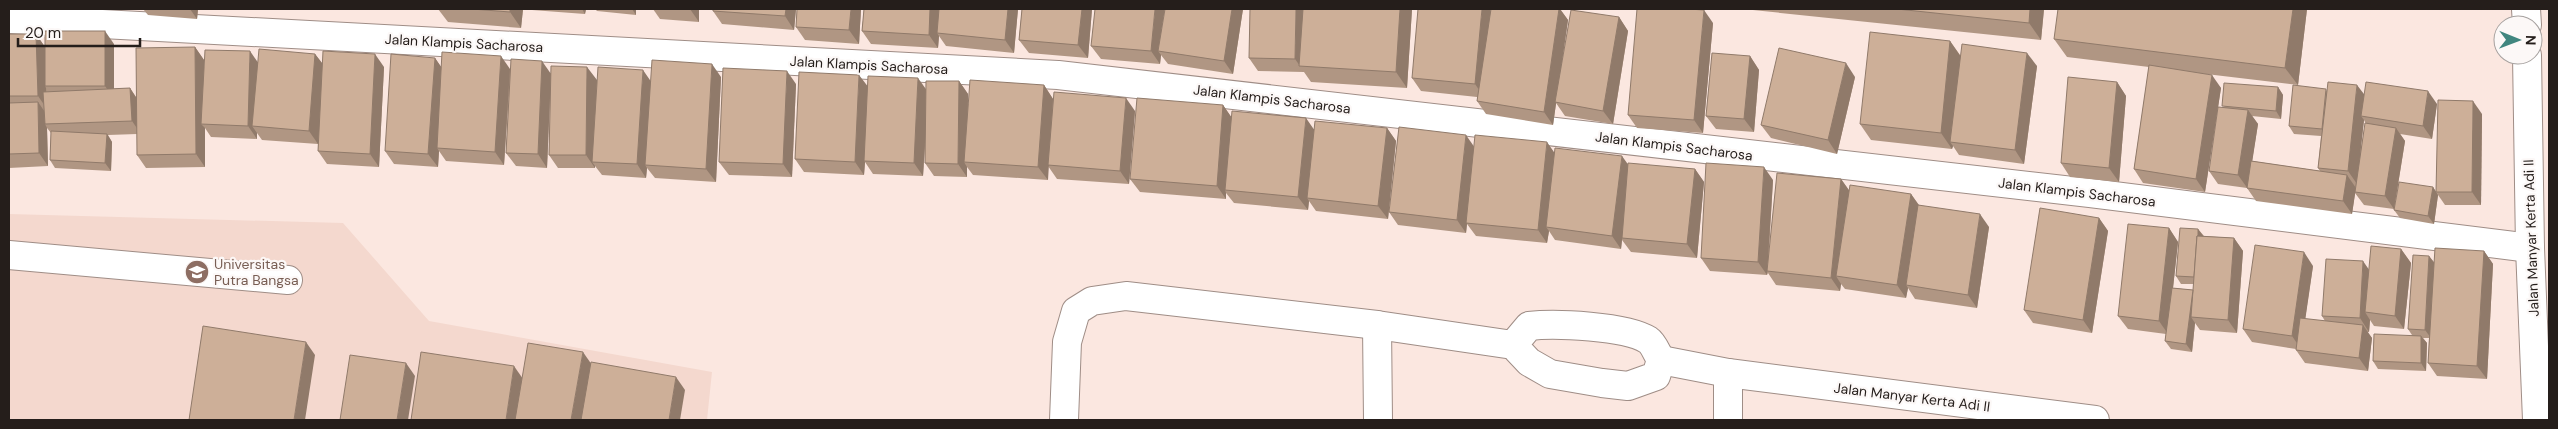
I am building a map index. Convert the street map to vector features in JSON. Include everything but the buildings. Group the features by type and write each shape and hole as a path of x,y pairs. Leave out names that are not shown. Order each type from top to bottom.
{"street":[{"name":"Jalan Klampis Sacharosa","path":"9,19 1058,75 2100,194 2530,248"},
{"name":"Jalan Manyar Kerta Adi II","path":"2527,65 2530,248 2541,408"},
{"path":"9,255 288,280"},
{"path":"1064,420 1067,342 1076,311 1092,301 1126,296 1377,325 1513,345 1529,362 1550,374 1628,386 1656,376 1661,360 1650,342 1637,335 1553,324 1529,326 1513,345"},
{"path":"1377,325 1378,420"},
{"name":"Jalan Manyar Kerta Adi II","path":"1661,360 1728,373 2095,420"},
{"path":"1728,373 1728,420"}],"shaded area":[{"name":"Universitas Putra Bangsa","path":"9,214 343,223 429,321 712,372 707,420 9,420"}],"place":[{"name":"Universitas Putra Bangsa","path":"197,272"}]}
